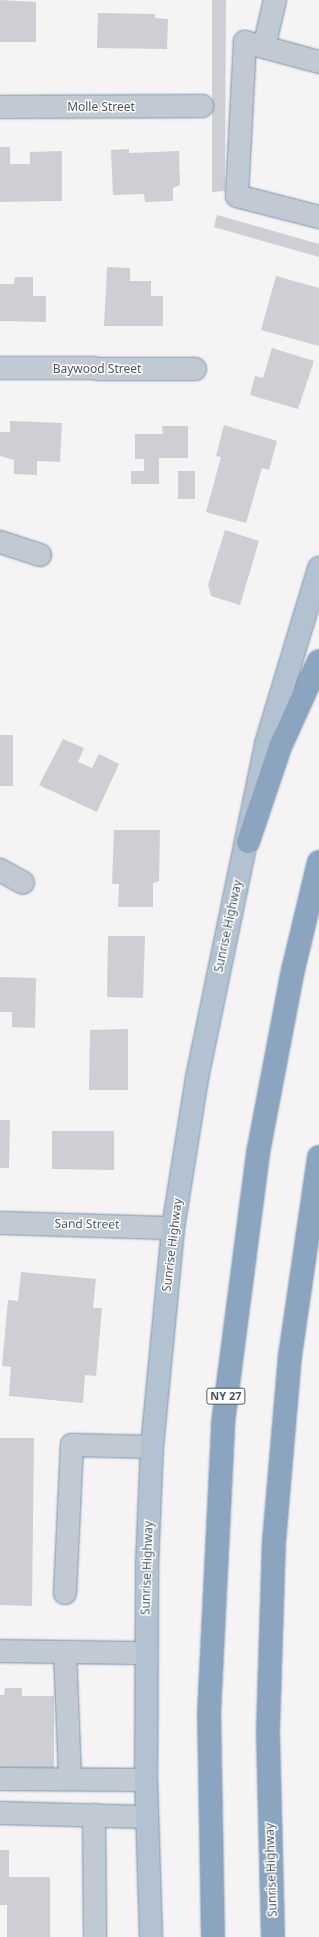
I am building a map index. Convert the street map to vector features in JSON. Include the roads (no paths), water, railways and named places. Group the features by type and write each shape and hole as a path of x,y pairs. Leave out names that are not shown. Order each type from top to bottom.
{"highway":[{"path":"248,842 280,747 319,661"},
{"name":"NY 27","path":"213,1937 209,1707 223,1423 258,1153 293,970 319,862"},
{"name":"Sunrise Highway","path":"273,1937 268,1730 274,1542 290,1356 319,1157"}],"main road":[{"name":"Sunrise Highway","path":"151,1937 146,1817 145,1653 152,1447 173,1228 197,1078 248,842 266,744 319,568"}],"street":[{"path":"264,47 275,0"},
{"path":"319,62 245,42 237,196 319,217"},
{"name":"Molle Street","path":"0,107 202,106"},
{"name":"Baywood Street","path":"0,368 195,370"},
{"path":"0,542 40,555"},
{"path":"0,870 23,883"},
{"name":"Sand Street","path":"0,1223 173,1228"},
{"path":"65,1593 72,1445 152,1447"},
{"path":"0,1651 145,1653"},
{"path":"65,1652 70,1779"},
{"path":"0,1779 146,1780"},
{"path":"0,1813 146,1817"},
{"path":"94,1815 95,1937"}]}
